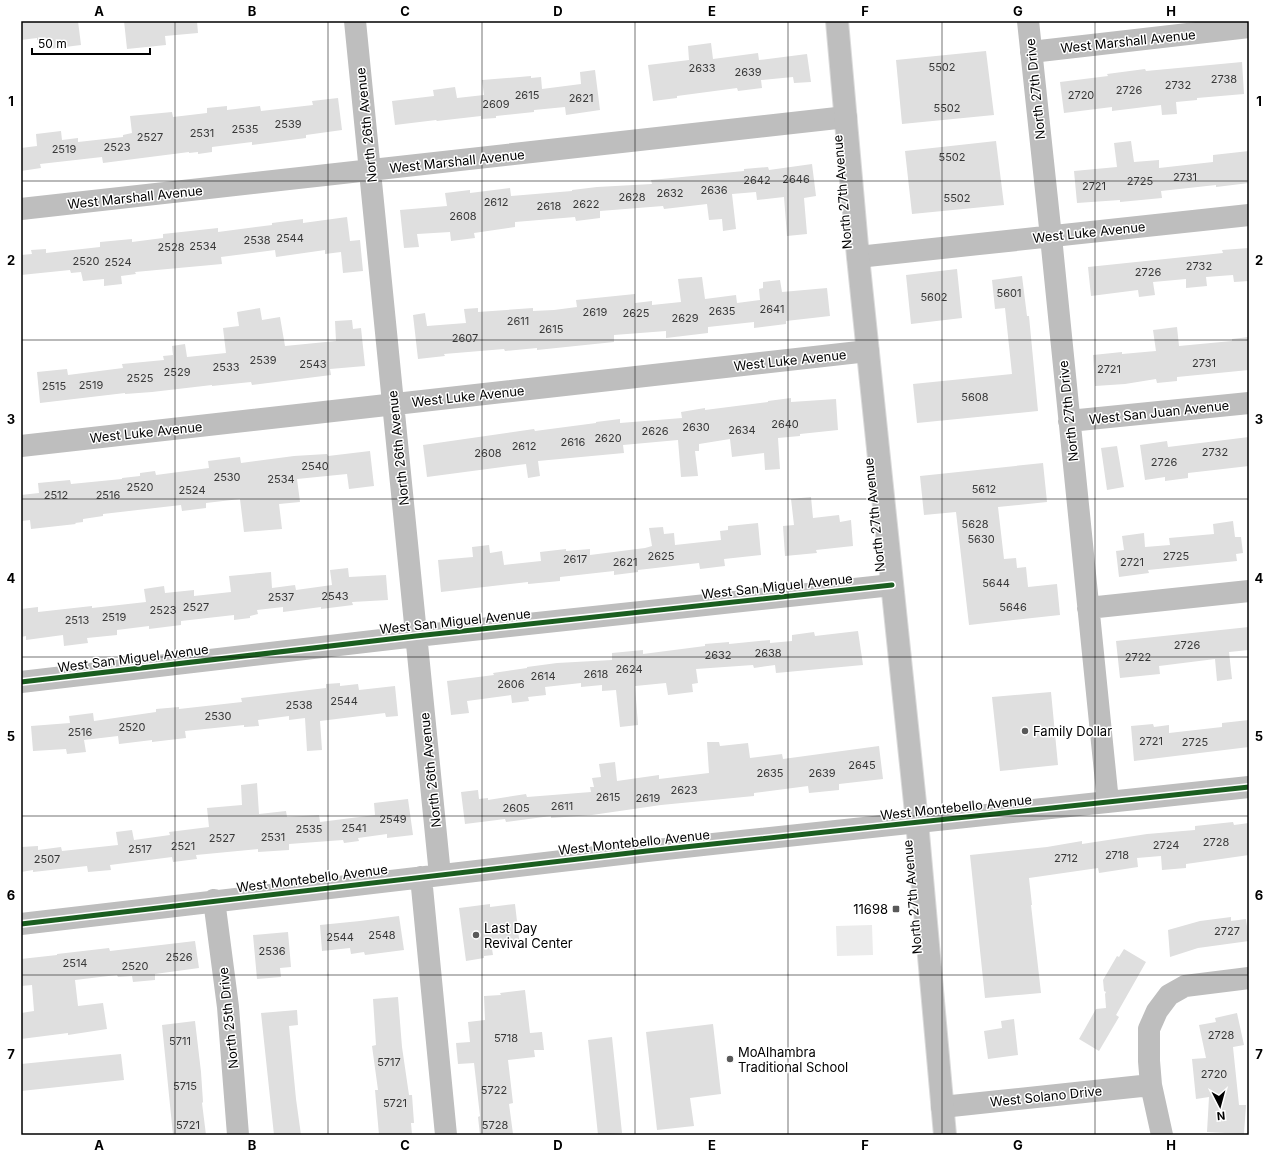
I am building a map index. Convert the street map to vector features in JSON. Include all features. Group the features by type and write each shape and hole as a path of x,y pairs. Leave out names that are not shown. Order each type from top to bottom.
{"street":[{"name":"North 26th Avenue","path":"355,21 416,636 446,1135"},
{"name":"North 27th Avenue","path":"837,21 858,257 917,822 945,1135"},
{"name":"North 27th Drive","path":"1028,21 1108,802"},
{"name":"West Marshall Avenue","path":"1031,52 1249,27"},
{"name":"West Marshall Avenue","path":"21,209 846,117"},
{"name":"West Luke Avenue","path":"858,257 1249,215"},
{"name":"West Luke Avenue","path":"21,446 868,351"},
{"name":"West San Juan Avenue","path":"1069,421 1249,403"},
{"name":"West San Miguel Avenue","path":"21,682 416,636 892,585"},
{"path":"1088,608 1249,591"},
{"name":"West Montebello Avenue","path":"21,924 214,900 917,822 1249,787"},
{"name":"North 25th Drive","path":"214,900 228,1007 238,1135"},
{"path":"1162,1135 1151,1086 1149,1029 1157,1011 1169,994 1185,986 1249,978"},
{"name":"West Solano Drive","path":"942,1107 1151,1086"}],"shaded area":[{"path":"872,925 873,955 837,956 836,926"}],"building":[{"path":"21,21 78,21 81,45 49,49 48,39 37,40 37,38 21,40"},
{"path":"124,21 197,21 198,33 165,36 166,45 127,49"},
{"path":"711,43 713,59 758,53 759,60 807,54 811,82 794,83 793,77 761,80 762,88 738,91 737,88 677,96 677,98 653,101 648,65 689,60 688,46"},
{"path":"986,51 994,115 902,124 896,60"},
{"path":"1242,62 1244,94 1197,98 1197,100 1176,102 1177,114 1162,115 1161,105 1112,111 1112,107 1064,113 1060,82 1108,76 1107,74 1145,69 1146,71"},
{"path":"595,70 600,110 566,115 565,107 496,116 496,118 481,119 481,116 395,125 392,101 434,96 433,90 455,87 457,98 484,95 482,80 531,76 531,78 541,77 542,89 581,84 580,72"},
{"path":"338,98 342,130 306,135 306,138 252,145 252,142 212,147 212,152 198,154 198,152 189,152 103,163 102,157 40,164 41,168 21,171 21,148 37,146 36,134 61,131 62,140 78,138 78,142 123,137 123,135 132,133 130,116 172,112 173,117 207,113 207,108 227,106 227,110 260,106 261,111 313,105 312,101"},
{"path":"996,141 1004,205 912,214 905,151"},
{"path":"1131,141 1134,162 1159,160 1159,168 1213,162 1213,155 1249,151 1249,183 1161,191 1162,198 1120,202 1120,200 1077,203 1074,171 1117,167 1114,143"},
{"path":"812,164 816,196 804,198 807,234 787,236 784,197 757,200 756,192 732,194 736,229 723,231 722,219 709,220 707,204 664,209 663,206 600,211 600,218 576,221 575,217 515,222 515,227 474,233 475,238 451,241 450,232 417,234 419,247 404,248 400,210 447,206 445,193 470,190 470,193 510,188 511,196 572,191 597,187 652,184 651,180 744,171 744,169 768,167 769,170"},
{"path":"347,217 350,241 360,240 363,271 343,273 341,252 325,254 325,250 276,257 275,250 221,257 222,264 135,272 136,274 121,276 122,284 104,286 104,279 83,281 81,272 71,273 70,270 21,275 21,255 32,254 31,250 46,249 46,253 100,247 100,242 132,239 132,242 163,238 163,234 218,228 218,232 272,225 272,223 303,219 303,223"},
{"path":"1249,248 1249,281 1234,282 1233,275 1206,277 1207,286 1186,288 1186,279 1153,282 1155,295 1139,297 1138,290 1091,296 1088,267 1223,253 1222,250"},
{"path":"957,269 962,318 911,324 906,275"},
{"path":"1022,276 1027,316 1029,316 1038,411 917,423 913,384 1012,374 1005,308 995,309 992,280"},
{"path":"702,277 705,299 736,295 737,303 760,300 759,289 763,288 763,282 780,280 782,292 827,288 830,316 786,321 786,324 754,328 754,322 708,327 708,333 666,338 666,331 614,335 614,342 537,350 537,348 505,351 504,349 444,354 445,356 418,359 413,315 425,313 427,326 466,323 464,309 478,308 478,312 533,308 533,311 554,310 577,307 576,300 635,294 635,303 652,301 652,305 681,302 678,279"},
{"path":"260,308 262,320 280,317 285,346 336,341 335,321 352,320 353,329 361,328 365,366 330,369 331,375 252,385 251,382 212,385 40,403 37,372 67,369 68,375 123,368 122,364 164,360 163,356 173,355 172,346 185,344 187,357 226,353 223,328 239,326 237,312"},
{"path":"1177,327 1179,346 1232,341 1232,339 1249,337 1249,370 1177,377 1177,381 1157,383 1156,379 1125,384 1095,386 1093,355 1156,351 1153,330"},
{"path":"791,398 791,402 836,399 838,430 778,438 780,469 765,470 764,453 732,457 730,439 699,444 699,451 695,451 698,476 681,477 678,440 623,445 624,453 538,461 540,476 528,478 526,464 427,477 423,445 534,429 535,431 620,419 620,423 682,418 681,412"},
{"path":"1249,437 1249,466 1188,473 1188,478 1165,481 1165,477 1145,480 1140,445 1167,441 1168,447"},
{"path":"1117,446 1124,487 1107,490 1101,448"},
{"path":"370,451 374,486 349,489 347,474 297,479 300,502 279,504 282,529 244,532 240,499 206,503 206,508 182,511 181,505 103,514 103,516 83,519 83,522 75,523 76,524 31,529 30,520 21,521 21,495 39,493 38,483 70,480 71,484 122,479 140,476 140,473 155,471 156,475 209,468 208,461 240,457 241,463 294,456 327,454 328,456"},
{"path":"1043,463 1047,502 998,507 1004,559 1016,558 1017,568 1026,567 1028,587 1057,584 1060,615 969,625 956,512 924,515 920,476"},
{"path":"811,497 813,518 839,515 840,522 851,520 853,546 816,550 817,553 785,556 783,526 794,525 791,499"},
{"path":"1233,521 1235,537 1241,537 1243,553 1236,554 1237,561 1148,570 1149,573 1119,577 1116,551 1124,550 1122,536 1144,533 1145,547 1170,545 1169,538 1214,534 1213,524"},
{"path":"758,523 761,555 724,559 725,566 700,569 699,563 638,570 638,572 614,575 614,571 560,577 560,581 528,584 528,582 441,592 438,560 473,557 472,547 489,545 490,553 502,551 504,565 541,561 540,552 566,549 566,551 590,549 590,555 645,548 652,546 649,528 663,527 664,534 674,533 675,545 721,540 720,531 728,530 728,526"},
{"path":"348,568 349,577 386,575 388,600 352,602 353,605 283,612 283,607 257,610 258,614 250,616 250,618 234,620 234,615 181,621 181,625 149,629 149,626 117,630 117,635 87,638 88,643 64,646 63,635 26,640 26,636 21,637 21,609 38,607 38,612 146,602 144,589 164,586 165,593 194,590 194,596 231,592 229,576 271,572 272,588 295,585 296,590 332,585 330,570"},
{"path":"1249,627 1249,650 1229,652 1232,679 1217,681 1215,659 1159,666 1160,674 1120,678 1116,641"},
{"path":"858,631 863,665 776,673 775,665 754,668 753,665 696,669 698,683 692,684 693,692 668,695 666,683 635,686 638,725 620,727 616,690 602,691 602,685 581,687 581,683 545,687 546,695 528,697 529,701 512,703 511,695 467,701 469,713 451,715 447,681 494,675 493,673 557,663 612,660 612,653 643,650 643,654 705,646 705,644 729,642 729,644 770,640 770,643 792,641 792,635 814,632 815,636"},
{"path":"340,683 340,686 358,684 359,690 395,686 398,716 386,717 385,713 320,721 322,750 307,751 305,718 289,720 289,716 258,720 259,726 244,727 244,725 185,731 186,738 152,742 152,740 119,744 118,736 84,740 86,752 67,754 66,749 33,751 31,726 70,723 69,716 93,713 94,721 156,712 156,709 179,707 179,709 242,702 241,698 326,688 326,684"},
{"name":"Family Dollar","path":"1051,692 1058,765 1000,771 992,697"},
{"path":"1249,720 1249,747 1134,761 1131,726 1153,724 1154,727 1169,725 1169,733 1222,727 1222,723"},
{"path":"707,742 719,742 720,746 748,743 750,758 782,754 783,759 879,746 883,779 839,784 839,790 809,793 808,786 754,793 754,796 661,805 592,815 551,818 551,816 506,822 505,819 465,824 461,792 478,790 479,799 488,798 488,800 526,794 527,797 591,792 590,787 594,787 592,778 601,777 599,764 615,762 617,781 659,775 659,779 709,773"},
{"path":"257,783 259,814 286,811 287,817 319,815 320,822 375,815 374,803 408,799 413,835 387,838 387,834 358,838 359,841 344,843 343,840 289,844 289,850 258,852 258,849 196,855 197,859 173,862 172,857 110,865 111,870 88,872 87,866 21,872 21,847 38,846 38,850 61,847 62,851 118,845 116,832 132,830 134,840 170,835 169,832 209,827 207,808 242,805 241,785"},
{"path":"1233,822 1234,825 1249,823 1249,855 1186,864 1186,868 1162,870 1161,856 1137,858 1138,867 1099,873 1098,868 1029,878 1041,993 985,998 970,855 1047,847 1082,841 1082,844 1147,834 1195,830 1195,826"},
{"path":"490,904 490,907 515,904 520,947 492,949 493,955 466,961 459,908"},
{"path":"399,916 404,950 365,955 364,952 351,954 350,948 322,951 320,925"},
{"path":"1231,917 1231,921 1246,919 1249,941 1198,948 1170,957 1168,930 1200,921"},
{"path":"288,932 291,967 280,968 281,977 257,979 253,935"},
{"path":"195,941 199,968 155,974 155,980 133,982 132,976 118,977 117,975 75,980 78,1006 103,1003 107,1029 68,1035 68,1033 21,1039 21,1013 34,1011 32,985 21,986 21,959 109,948 110,951"},
{"path":"1124,949 1146,962 1116,1015 1119,1017 1099,1051 1079,1039 1096,1009 1106,1008 1106,992 1104,991 1103,980 1117,956 1119,957"},
{"path":"525,990 530,1033 542,1032 544,1050 534,1050 535,1057 508,1060 513,1103 509,1104 513,1134 480,1135 478,1117 480,1116 474,1063 458,1064 456,1043 470,1042 468,1022 485,1020 484,996 501,995 500,993"},
{"path":"398,997 402,1047 409,1095 412,1095 414,1123 411,1123 412,1135 379,1135 375,1090 378,1090 372,1046 376,1045 373,999"},
{"path":"297,1010 298,1025 289,1026 301,1135 274,1135 261,1013"},
{"path":"1237,1013 1244,1045 1233,1047 1239,1105 1246,1105 1244,1134 1207,1132 1209,1097 1196,1099 1192,1059 1206,1058 1199,1025 1216,1022 1215,1018"},
{"path":"1014,1019 1018,1055 988,1059 984,1031 1002,1028 1001,1021"},
{"path":"195,1021 206,1135 173,1135 162,1025"},
{"path":"713,1024 721,1094 690,1098 694,1126 657,1130 646,1032"},
{"path":"612,1037 622,1133 598,1135 588,1040"},
{"path":"121,1054 124,1080 21,1091 21,1064"}],"cycle path":[{"path":"21,682 416,636 892,585"},
{"path":"21,924 647,851 1249,787"}],"place":[{"name":"Family Dollar","path":"1025,731"},
{"name":"11698","path":"896,909"},
{"name":"Last Day Revival Center","path":"476,935"},
{"name":"MoAlhambra Traditional School","path":"730,1059"}]}
